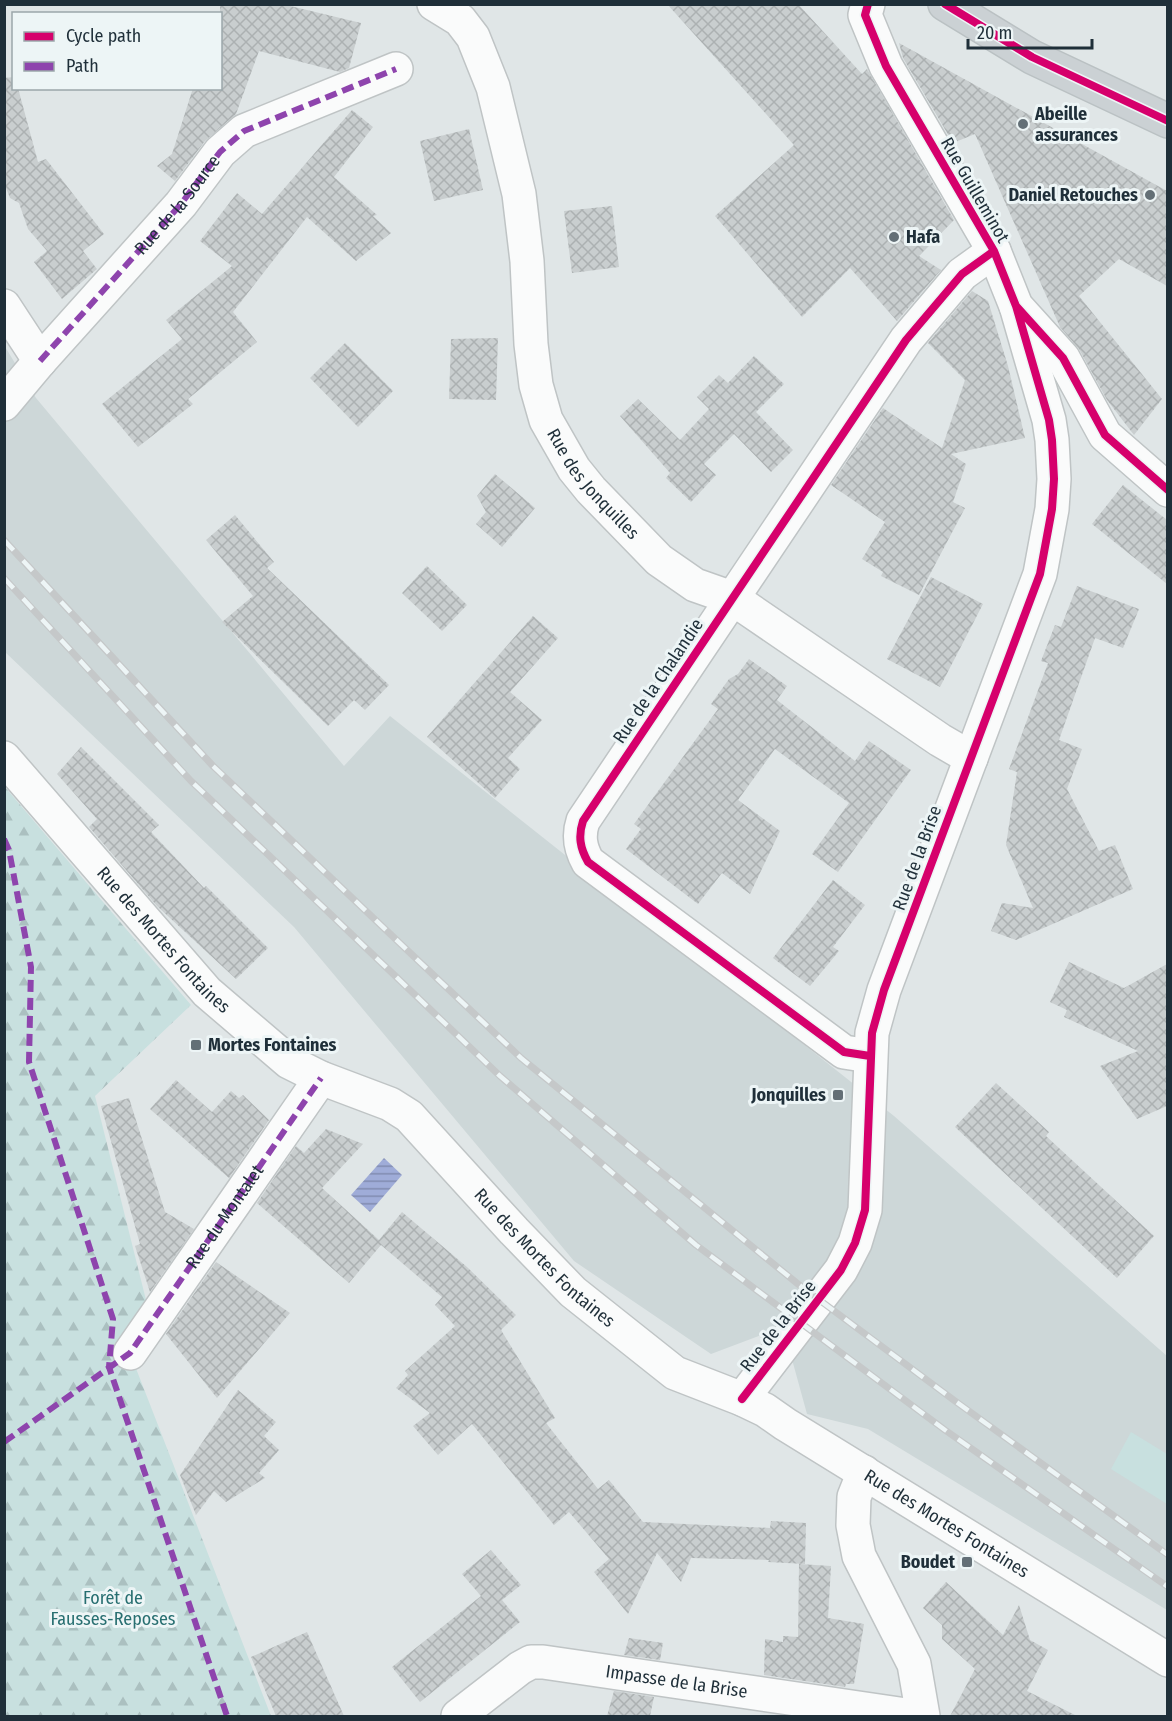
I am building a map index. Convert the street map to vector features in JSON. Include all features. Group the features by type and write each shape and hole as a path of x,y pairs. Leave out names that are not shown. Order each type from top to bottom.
{"main road":[{"path":"945,4 969,21 1032,57 1167,121"}],"street":[{"name":"Rue des Jonquilles","path":"434,4 460,20 473,37 493,87 519,195 527,261 531,344 536,385 546,420 574,469 591,490 659,560 695,585 732,598 940,740 971,758"},
{"name":"Rue Guilleminot","path":"868,4 866,15 886,66 994,251 1016,306 1063,358 1105,435 1167,490"},
{"name":"Rue de la Source","path":"4,404 181,204 220,152 244,131 396,69"},
{"name":"Rue de la Chalandie","path":"870,1056 844,1052 588,862 583,854 579,833 583,821 906,340 962,274 994,251"},
{"path":"4,306 40,361"},
{"name":"Rue de la Brise","path":"742,1399 841,1270 855,1243 865,1210 872,1033 884,990 1040,574 1052,509 1054,479 1052,440 1049,420 1016,306"},
{"path":"1052,440 1105,435"},
{"name":"Rue des Mortes Fontaines","path":"4,758 207,992 289,1062 321,1078 390,1104 409,1116 573,1292 675,1373 765,1410 1167,1660"},
{"name":"Rue du Montalet","path":"130,1353 321,1078"},
{"path":"864,1472 854,1497 853,1525 860,1556 914,1664 923,1716"},
{"name":"Impasse de la Brise","path":"458,1716 531,1662 913,1716"}],"shaded area":[{"path":"4,345 36,398 344,766 390,716 894,1116 1167,1356 1167,1610 868,1429 807,1414 793,1363 769,1332 711,1354 574,1261 294,927 5,652"}],"green space":[{"name":"Forêt de Fausses-Reposes","path":"4,786 191,1005 95,1096 150,1316 130,1353 271,1716 5,1716"},
{"path":"1131,1432 1167,1454 1167,1504 1111,1469"}],"water":[{"path":"384,1158 402,1175 370,1212 351,1195"}],"building":[{"path":"220,4 282,4 361,23 349,68 340,72 259,51 236,114 205,141 175,181 157,166 172,154 192,90 222,90 222,12 220,12"},
{"path":"667,4 798,4 862,74 867,69 954,220 919,256 941,270 897,321 850,268 802,317 715,216 794,145"},
{"path":"899,43 1167,191 1167,286 1119,259 1079,296 1162,399 1134,435 1107,400 1079,349 1060,327 975,134 953,143 903,58"},
{"path":"12,77 12,90 19,90 38,162 46,159 104,234 83,251 97,269 62,299 34,262 47,251 28,229 19,203 10,198 4,183 4,78"},
{"path":"352,110 373,127 334,177 377,215 373,216 391,233 356,261 307,217 233,312 257,342 188,399 193,404 138,447 102,404 182,339 166,320 232,266 200,241 237,193 262,214"},
{"path":"469,129 483,190 434,201 420,141"},
{"path":"612,206 619,267 572,273 564,211"},
{"path":"972,291 988,301 1008,366 1025,438 951,454 966,464 953,502 965,508 919,595 881,576 883,572 862,559 885,522 831,485 883,408 942,448 965,380 928,343"},
{"path":"498,338 496,400 449,399 451,339"},
{"path":"345,343 393,391 358,427 310,378"},
{"path":"754,356 784,384 756,412 793,450 771,472 734,434 704,464 716,475 691,502 666,478 670,473 620,416 638,399 680,440 709,409 697,397 719,375 728,383"},
{"path":"495,474 535,508 502,547 476,524 486,512 477,496"},
{"path":"1123,485 1167,520 1167,584 1092,524"},
{"path":"235,515 274,562 267,568 389,685 365,710 354,700 328,726 222,622 253,596 206,540"},
{"path":"427,566 467,605 442,631 402,593"},
{"path":"931,577 983,604 940,687 887,659"},
{"path":"1077,586 1139,609 1123,648 1095,638 1059,740 1082,749 1067,789 1099,851 1115,845 1133,889 1016,940 991,931 1002,903 1033,908 1006,845 1017,772 1009,769 1048,663 1041,661 1055,625 1061,627"},
{"path":"533,616 558,638 510,692 542,720 508,758 520,769 495,798 427,737"},
{"path":"749,659 787,686 777,700 855,761 869,741 911,770 838,872 812,854 849,803 775,749 738,800 780,831 750,894 722,873 698,904 626,849 641,829 634,824 718,709 711,704 729,679 738,674"},
{"path":"81,747 159,825 151,832 204,888 206,886 268,948 236,979 157,906 89,827 97,819 57,774"},
{"path":"833,880 865,905 833,947 839,951 810,986 773,958"},
{"path":"1069,962 1124,988 1167,964 1167,1106 1137,1119 1100,1066 1138,1051 1064,1017 1067,1010 1050,1002"},
{"path":"176,1080 212,1112 231,1091 239,1098 243,1095 269,1120 229,1178 150,1109"},
{"path":"996,1083 1049,1132 1046,1136 1154,1236 1117,1278 955,1127"},
{"path":"129,1098 165,1212 194,1229 150,1292 135,1246 140,1244 101,1106"},
{"path":"326,1129 363,1144 322,1188 379,1240 402,1212 467,1267 516,1315 501,1330 555,1418 546,1423 598,1489 609,1480 643,1522 770,1528 771,1521 806,1523 805,1564 768,1562 769,1560 691,1558 681,1582 657,1553 628,1614 594,1572 609,1559 569,1512 554,1525 472,1424 438,1455 413,1426 430,1413 396,1388 408,1375 405,1371 455,1326 435,1305 442,1297 381,1245 349,1283 257,1203 296,1146 304,1153"},
{"path":"216,1262 290,1313 217,1398 166,1334"},
{"path":"238,1390 276,1422 264,1436 279,1450 259,1473 265,1478 226,1502 214,1491 196,1515 180,1475"},
{"path":"491,1550 521,1585 502,1600 520,1622 420,1702 392,1667 481,1596 462,1574"},
{"path":"799,1564 831,1566 828,1618 864,1624 854,1684 846,1684 845,1687 764,1675 765,1639 783,1642 783,1636 798,1637"},
{"path":"946,1582 1003,1635 1019,1605 1030,1640 1048,1650 1027,1691 1077,1716 950,1716 975,1669 942,1639 942,1625 923,1608"},
{"path":"307,1632 344,1716 276,1716 251,1657"},
{"path":"629,1638 663,1643 660,1660 624,1655"},
{"path":"614,1691 654,1697 650,1716 607,1716"}],"railway":[{"path":"4,540 213,766 521,1058 798,1284 1168,1555"},
{"path":"4,578 191,781 500,1076 696,1245 945,1430 1168,1587"}],"marked path":[{"path":"40,361 181,204 220,152 244,131 396,69"},
{"path":"4,839 9,850 31,967 29,1062 113,1319 109,1367 227,1716"},
{"path":"4,1442 130,1353 321,1078"}],"cycle path":[{"path":"868,4 865,15 886,66 994,251 1016,306 1063,358 1105,435 1168,490"},
{"path":"945,4 1032,57 1168,121"},
{"path":"870,1056 844,1052 588,862 580,837 583,821 906,340 962,274 994,251"},
{"path":"742,1399 841,1270 855,1243 865,1210 872,1033 884,990 1040,574 1052,509 1054,479 1052,440 1049,420 1016,306"}],"place":[{"name":"Abeille assurances","path":"1023,124"},
{"name":"Daniel Retouches","path":"1150,195"},
{"name":"Hafa","path":"894,237"},
{"name":"Mortes Fontaines","path":"196,1045"},
{"name":"Jonquilles","path":"838,1095"},
{"name":"Boudet","path":"967,1562"}]}
